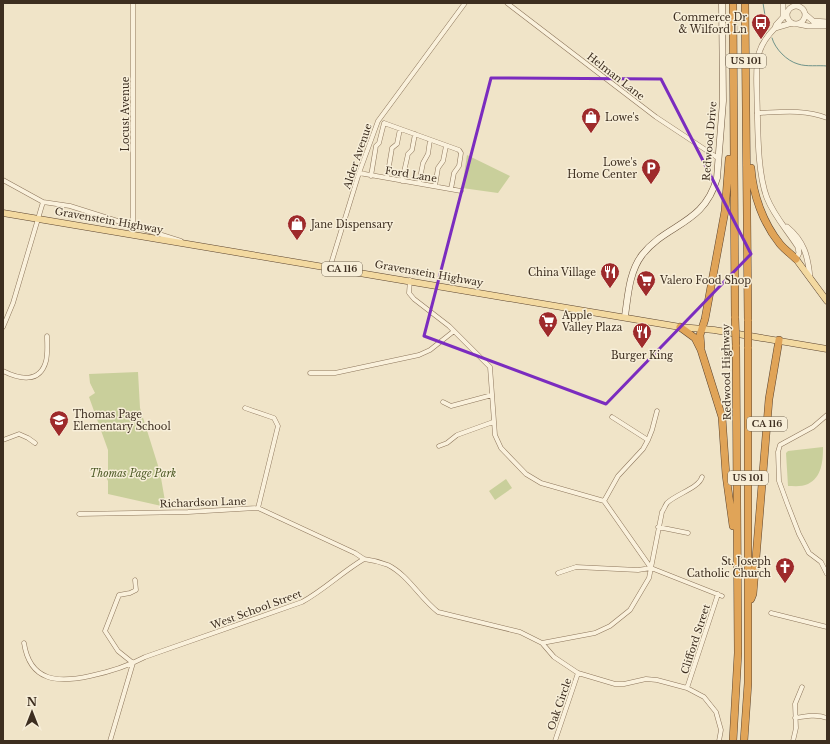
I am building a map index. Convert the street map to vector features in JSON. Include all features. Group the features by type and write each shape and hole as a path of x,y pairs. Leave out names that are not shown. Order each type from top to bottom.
{"highway":[{"name":"Redwood Highway","path":"733,3 738,555 738,653 734,741"},
{"name":"US 101","path":"744,741 748,683 748,321 745,3"},
{"path":"701,350 700,335 708,306 725,211 733,115"},
{"path":"746,119 752,176 759,205 770,230 796,259"},
{"name":"CA 116","path":"680,326 695,338 701,350 722,417 726,475 738,555"},
{"name":"CA 116","path":"748,609 753,594 770,399 780,340"}],"main road":[{"name":"Redwood Drive","path":"625,316 632,274 641,256 651,244 689,219 707,201 717,178 722,101 722,3"},
{"name":"Gravenstein Highway","path":"3,213 680,326 780,340 827,349"},
{"path":"796,259 827,301"}],"street":[{"name":"Locust Avenue","path":"133,3 133,225"},
{"name":"Alder Avenue","path":"330,267 359,172 378,121 465,3"},
{"name":"Helman Lane","path":"507,3 656,117 718,158"},
{"path":"783,3 783,18"},
{"path":"788,3 788,19 795,24 827,26"},
{"path":"796,259 799,253 798,247 768,199 762,181 757,113 758,59 760,49 769,34 788,11 797,5 804,10 805,14 813,21 827,22"},
{"path":"775,28 803,21 805,14"},
{"path":"757,113 805,112 815,113 827,118"},
{"path":"371,176 376,146 379,143 384,123 459,150 461,153 459,166 454,173 451,189"},
{"path":"387,178 392,148 397,144 400,129"},
{"path":"402,181 408,154 412,150 415,134"},
{"path":"419,183 423,163 428,154 430,140"},
{"path":"435,186 438,168 443,161 446,146"},
{"name":"Ford Lane","path":"359,172 371,176 461,190"},
{"path":"3,180 43,202 70,206 200,246"},
{"path":"3,326 13,303 43,202"},
{"path":"782,223 796,234 805,249 810,279"},
{"path":"410,280 410,293 414,299 454,330 490,366 493,422 495,435 501,448 526,474 541,483 604,501 651,568"},
{"path":"310,373 335,373 419,355 430,350 454,330"},
{"path":"3,371 25,379 38,373 44,367 46,360 47,336"},
{"path":"443,402 451,406 492,395"},
{"path":"245,408 274,418 278,426 258,508"},
{"path":"604,501 618,476 643,449 648,440 657,411"},
{"path":"827,415 813,427 780,446 778,452 779,481 799,534 810,553 821,562 827,574"},
{"path":"612,417 648,440"},
{"path":"439,446 447,444 458,435 493,422"},
{"path":"3,440 19,434 35,443"},
{"path":"542,643 595,634 610,626 630,610 649,578 662,512 667,504 679,494 698,483 702,477"},
{"name":"Richardson Lane","path":"79,514 188,512 258,508 355,553 364,559"},
{"path":"658,527 688,533"},
{"path":"364,559 380,562 390,566 400,574 430,606 438,612 520,632 542,643 554,657 578,673 615,684 624,684 646,679 657,680 687,688 704,697 716,712 721,730 719,741"},
{"name":"West School Street","path":"24,643 29,660 33,667 42,675 53,679 70,680 100,674 133,664 145,657 302,602 320,591 344,572 364,559"},
{"path":"558,573 576,567 638,570 651,568"},
{"name":"Clifford Street","path":"651,568 720,595 687,688"},
{"path":"110,741 133,664 118,650 105,631 119,595 136,590 135,580"},
{"path":"771,613 827,627"},
{"name":"Oak Circle","path":"555,741 578,673"},
{"path":"793,741 796,728 795,704 802,687"},
{"path":"796,718 815,715 821,715 827,718"}],"highlighted area":[{"path":"491,78 661,79 751,254 606,404 424,336"}],"green space":[{"path":"467,155 510,176 498,193 462,188"},
{"name":"Thomas Page Park","path":"138,372 140,408 160,472 166,507 108,494 108,481 106,477 108,472 108,450 89,397 95,393 90,383 89,374"},
{"path":"823,447 821,468 813,481 806,485 788,486 786,453 788,451"},
{"path":"506,479 512,488 495,500 489,491"}],"waterway":[{"path":"763,3 767,28"},
{"path":"772,38 779,50 794,62 805,65 827,66"}],"place":[{"name":"Commerce Dr & Wilford Ln","path":"761,40"},
{"name":"Lowe's","path":"591,134"},
{"name":"Lowe's Home Center","path":"651,185"},
{"name":"Jane Dispensary","path":"297,241"},
{"name":"China Village","path":"610,289"},
{"name":"Valero Food Shop","path":"646,297"},
{"name":"Apple Valley Plaza","path":"548,338"},
{"name":"Burger King","path":"642,349"},
{"name":"Thomas Page Elementary School","path":"59,437"},
{"name":"St. Joseph Catholic Church","path":"785,584"}]}
